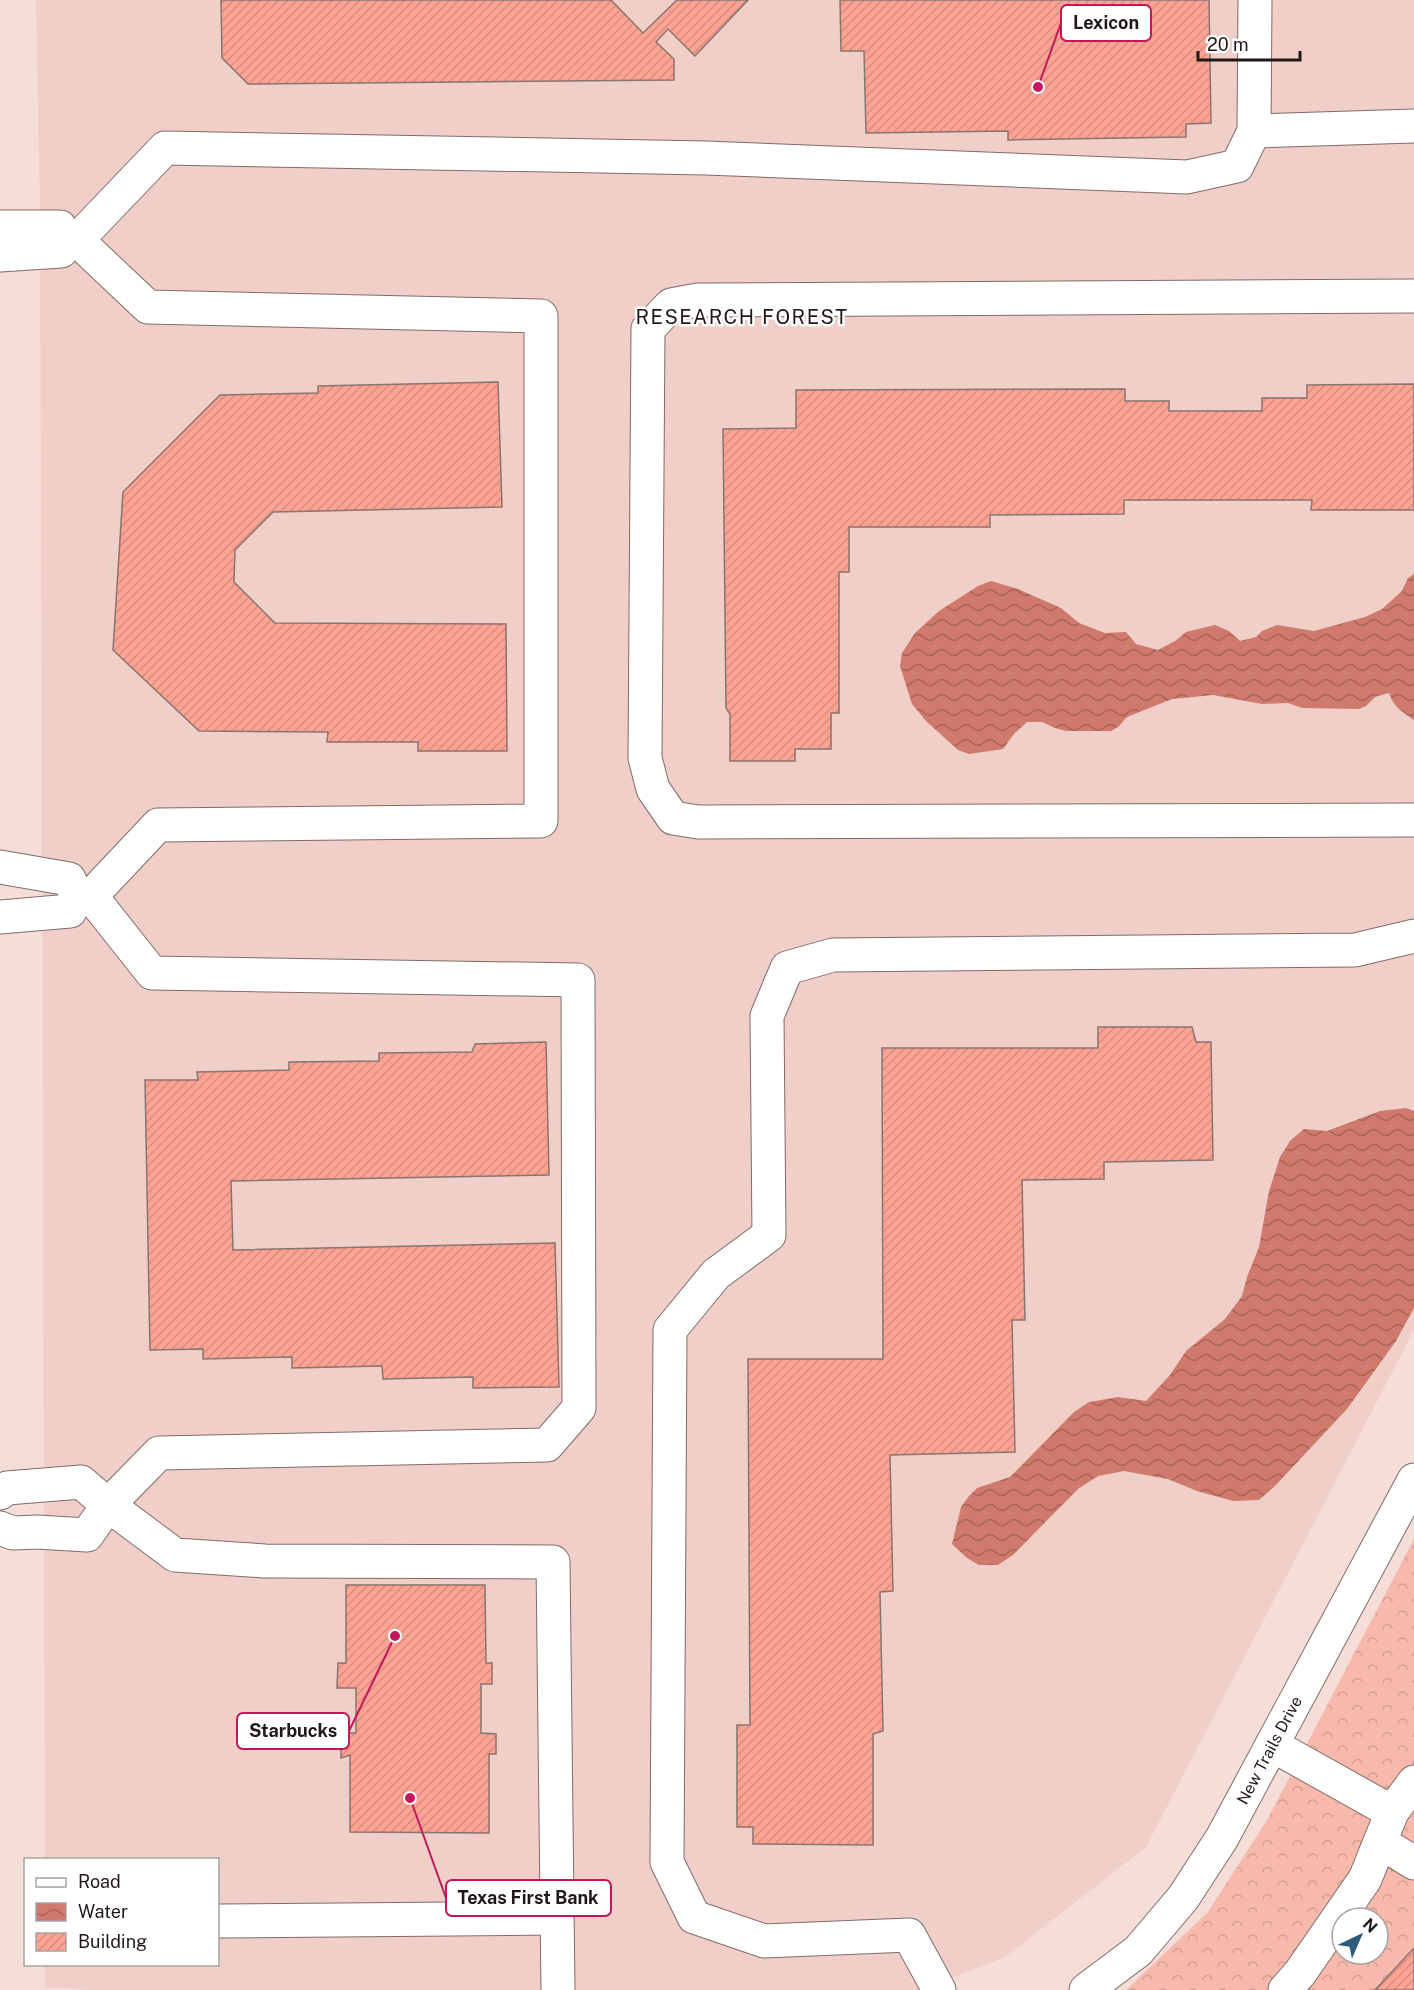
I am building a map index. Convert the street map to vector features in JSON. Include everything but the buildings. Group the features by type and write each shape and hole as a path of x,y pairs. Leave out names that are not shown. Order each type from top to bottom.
{"street":[{"path":"0,255 61,251 165,148 706,158 1187,177 1237,166 1254,131 1255,0"},
{"path":"1254,131 1414,126"},
{"path":"0,227 60,226 72,240 148,307 541,316 541,821 158,825 70,911 0,917"},
{"path":"1414,296 698,300 671,305 648,329 645,758 653,789 673,818 698,822 1414,820"},
{"path":"0,867 69,879 152,973 578,980 579,1408 547,1445 159,1453 108,1505 87,1535 13,1533 0,1528"},
{"path":"939,1990 909,1935 764,1941 694,1917 667,1862 670,1330 716,1274 769,1235 767,1016 786,968 833,955 1355,950 1414,936"},
{"name":"New Trails Drive","path":"1086,1990 1138,1951 1183,1898 1222,1838 1414,1480"},
{"path":"0,1493 7,1488 81,1482 175,1555 266,1561 553,1562 558,1990"},
{"path":"1272,1745 1392,1812"},
{"path":"1285,1990 1300,1973 1365,1879 1392,1812 1414,1782"},
{"path":"1380,1842 1414,1863"},
{"path":"219,1921 556,1918"}],"shaded area":[{"path":"36,0 1414,0 1414,1330 1146,1847 1005,1957 920,1990 92,1990 45,1987 45,1966 219,1966 219,1858 45,1858 40,207"}],"green space":[{"path":"1414,1539 1414,1990 1126,1990 1208,1912 1267,1820"}],"water":[{"path":"1414,574 1414,720 1396,705 1389,693 1375,697 1359,709 1302,708 1288,703 1262,704 1213,695 1172,699 1127,717 1111,731 1066,731 1042,722 1027,722 1003,749 969,754 958,750 926,721 912,704 900,666 902,653 915,633 939,611 978,586 991,581 1018,589 1061,608 1079,623 1105,633 1126,632 1136,644 1158,650 1186,632 1215,625 1229,631 1240,641 1256,637 1262,631 1277,625 1314,631 1365,617 1382,609 1402,591 1408,578"},
{"path":"1406,1108 1414,1111 1414,1308 1396,1341 1347,1409 1275,1486 1259,1500 1233,1501 1197,1491 1168,1479 1124,1471 1098,1476 1078,1489 1013,1555 998,1565 979,1565 967,1558 952,1544 961,1507 977,1488 1010,1477 1074,1412 1089,1402 1118,1397 1146,1401 1170,1375 1186,1351 1225,1319 1242,1296 1259,1247 1269,1191 1280,1157 1290,1141 1304,1129 1327,1131 1380,1111"}],"place":[{"name":"Lexicon","path":"1038,87"},
{"name":"Starbucks","path":"395,1636"},
{"name":"Texas First Bank","path":"410,1798"}],"district":[{"name":"RESEARCH FOREST","path":"742,317"}]}
